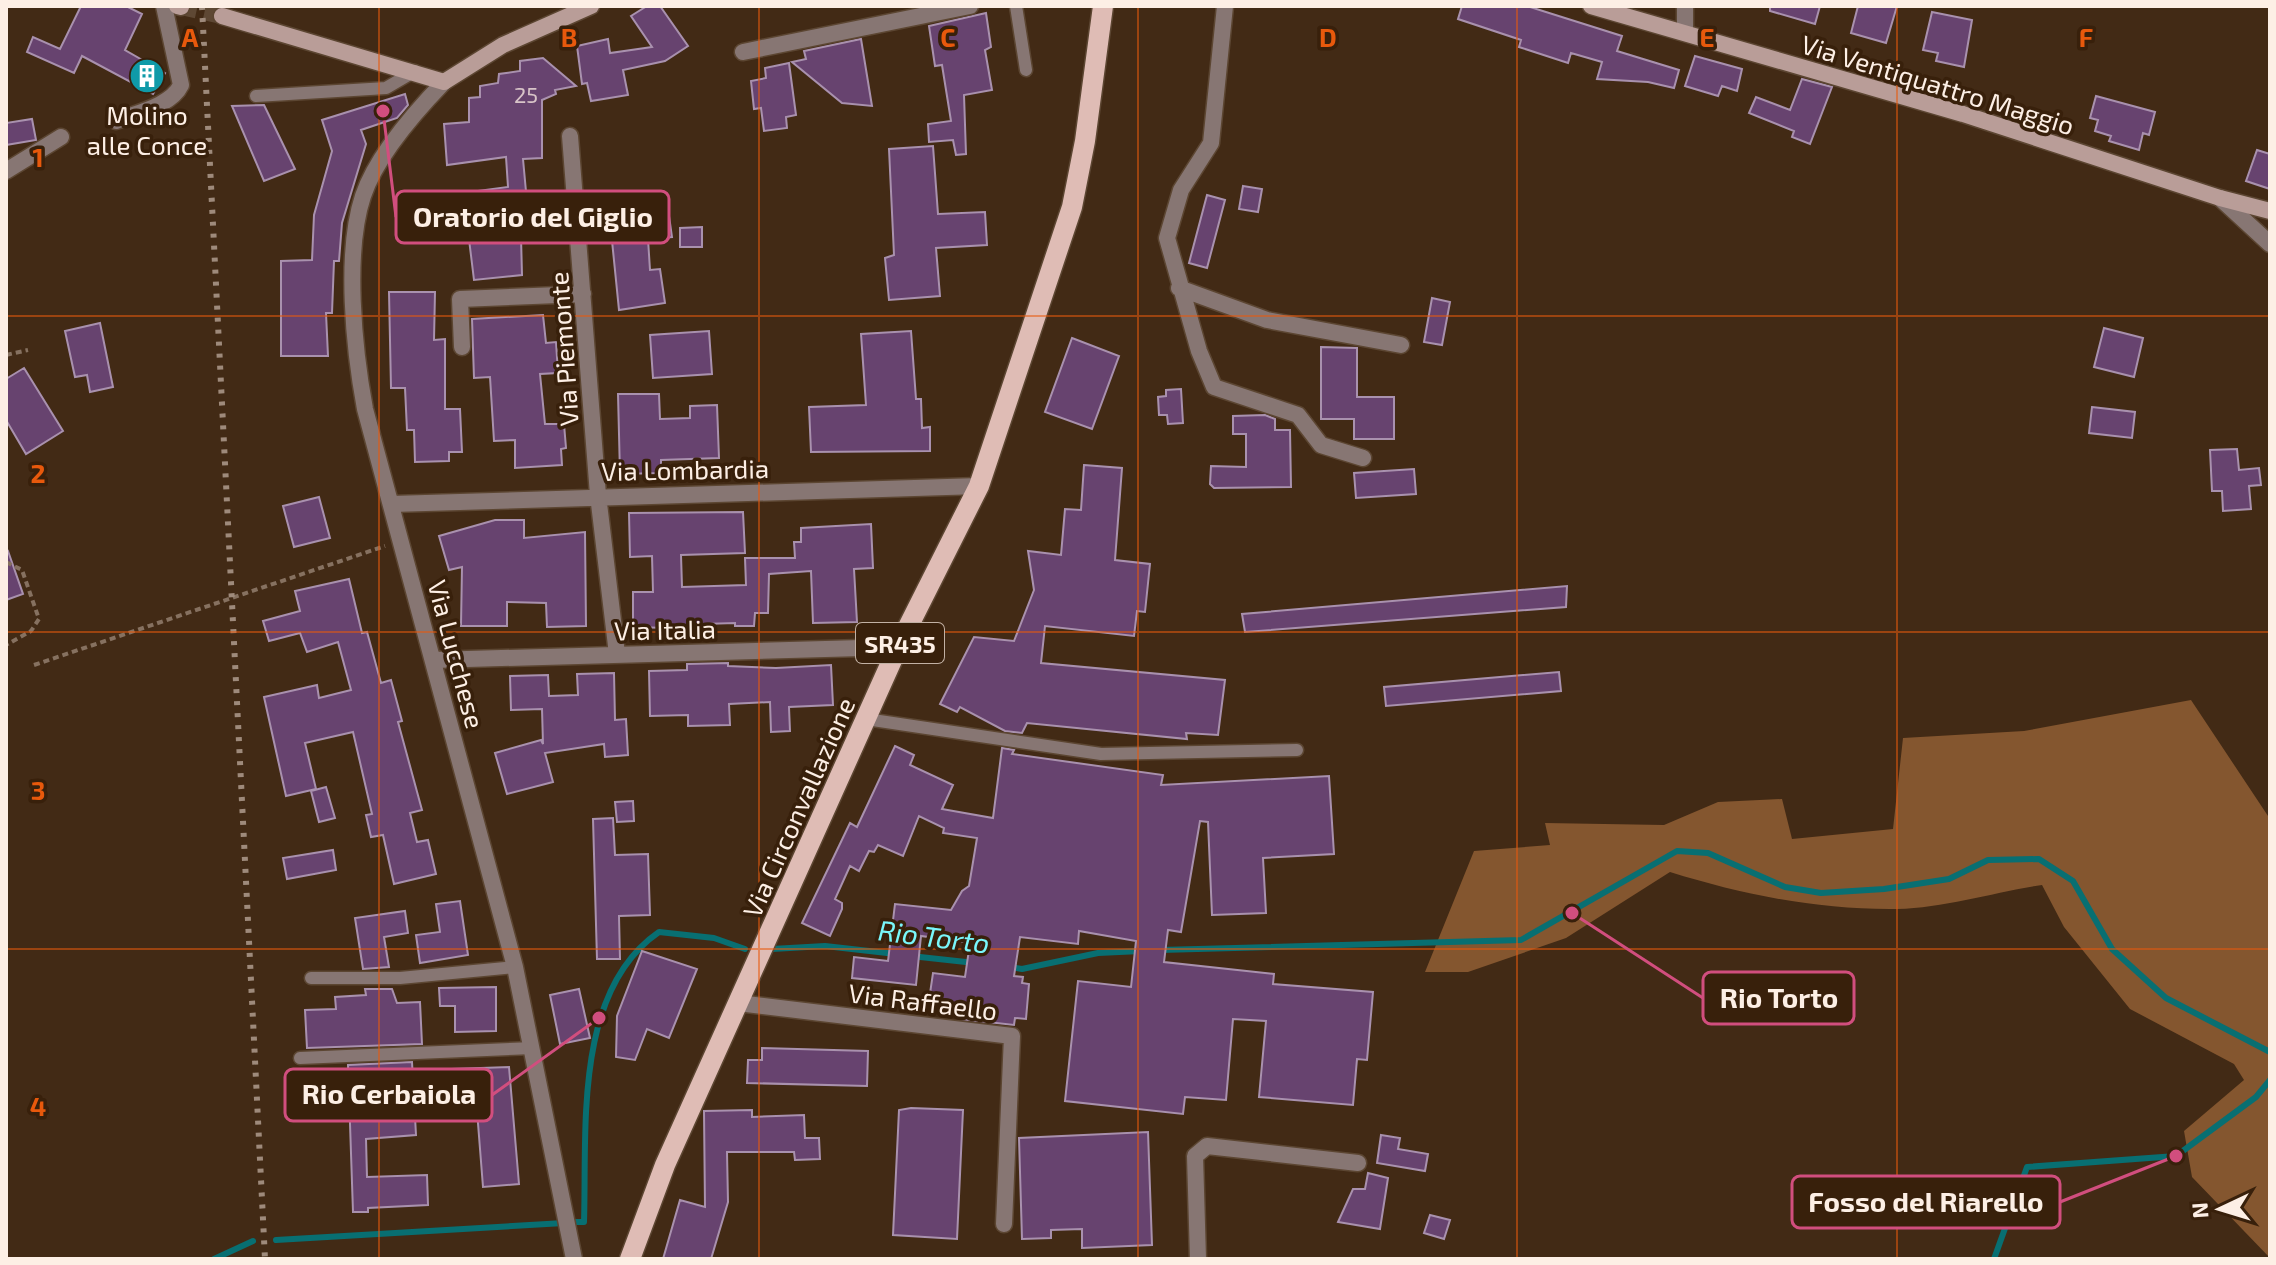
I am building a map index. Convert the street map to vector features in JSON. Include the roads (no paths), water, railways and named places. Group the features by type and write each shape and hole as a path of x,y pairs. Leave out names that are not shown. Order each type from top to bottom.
{"main road":[{"name":"Via Circonvallazione","path":"630,1259 665,1165 898,647 979,486 1072,207 1085,141 1103,6"}],"street":[{"path":"116,121 177,94 181,85 174,6"},
{"path":"222,16 444,82 503,45 591,6"},
{"path":"743,52 970,6"},
{"path":"1225,6 1211,143 1181,190 1167,238 1179,288 1214,387 1298,415 1321,445 1363,458"},
{"name":"Via Ventiquattro Maggio","path":"1591,6 1963,114 2220,198 2270,211"},
{"path":"1685,6 1685,32"},
{"name":"Via Lucchese","path":"444,82 377,165 363,196 356,226 355,359 365,409 403,540 515,967 574,1259"},
{"name":"Via Piemonte","path":"570,136 598,495 617,654"},
{"path":"6,171 61,137"},
{"path":"2220,198 2270,244"},
{"path":"1179,288 1267,320 1401,345"},
{"path":"462,347 460,299 583,294"},
{"name":"Via Lombardia","path":"392,504 598,495 979,486"},
{"name":"Via Italia","path":"433,660 898,647"},
{"name":"Via Raffaello","path":"738,1003 1012,1036 1004,1224"},
{"path":"1198,1259 1195,1156 1207,1146 1358,1163"}],"lane":[{"path":"1016,6 1026,70"},
{"path":"256,96 386,88 415,71"},
{"path":"866,719 1101,754 1297,750"},
{"path":"311,978 400,978 515,967"},
{"path":"300,1058 533,1048"}],"waterway":[{"name":"Rio Torto","path":"1160,950 1521,940 1677,851 1708,853 1785,887 1821,893 1884,889 1949,879 1988,860 2039,859 2073,881 2112,949 2166,998 2270,1052"},
{"path":"571,1222 584,1222 586,1106 590,1065 598,1026 611,989 631,958 659,932 714,938 745,949"},
{"name":"Rio Torto","path":"772,949 825,946 896,954"},
{"name":"Rio Torto","path":"1010,967 1022,969 1098,953 1141,951"},
{"name":"Rio Torto","path":"911,956 975,963"},
{"path":"1994,1259 2027,1167 2176,1156 2256,1097 2270,1080"},
{"path":"276,1240 564,1223"},
{"path":"214,1259 253,1241"}],"tunnel":[{"path":"181,7 222,16"}],"railway":[{"path":"202,6 265,1259"}],"place":[{"name":"Molino alle Conce","path":"147,76"},
{"name":"Oratorio del Giglio","path":"383,111"},
{"name":"Rio Torto","path":"1572,913"},
{"name":"Rio Cerbaiola","path":"599,1018"},
{"name":"Fosso del Riarello","path":"2176,1156"}]}
